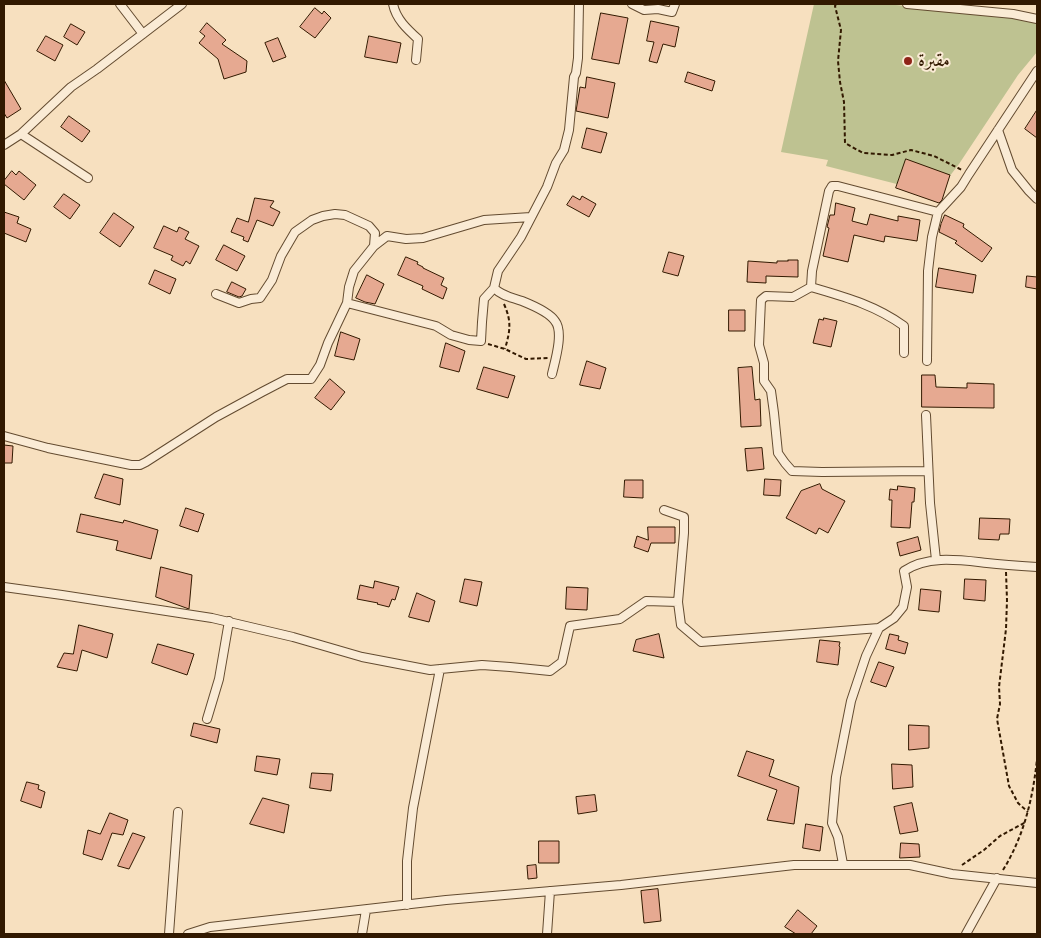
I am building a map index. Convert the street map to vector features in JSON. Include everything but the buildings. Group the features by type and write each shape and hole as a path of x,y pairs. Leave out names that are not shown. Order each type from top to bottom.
{"street":[{"path":"120,4 143,34"},
{"path":"4,145 21,134 71,86 97,69 182,4"},
{"path":"393,4 394,10 406,28 418,39 416,60"},
{"path":"496,291 498,271 522,237 547,188 556,163 564,150 569,130 578,58 579,4"},
{"path":"632,4 644,10 658,9 672,12 675,4"},
{"path":"907,4 1013,14 1037,19"},
{"path":"928,361 928,271 932,237 938,212 961,187 1037,71"},
{"path":"998,130 1012,170 1037,199"},
{"path":"21,134 88,178"},
{"path":"811,287 812,271 829,191 832,186 938,212"},
{"path":"216,294 239,304 251,298 260,298 272,280 281,256 295,232 312,220 323,216 345,215 369,226 375,233 374,246"},
{"path":"4,436 48,448 131,465 140,465 216,417 287,379 311,379 320,365 347,303 354,271 374,246 387,236 406,239 423,238 484,220 531,217"},
{"path":"904,353 904,326 890,316 862,302 811,287 793,297 766,296 761,300 759,345 764,363 764,381 771,391 778,453 784,463 792,470 822,472 928,471"},
{"path":"347,303 436,326 451,335 481,341 484,299 496,291"},
{"path":"496,291 543,310 556,321 559,334 552,374"},
{"path":"926,415 928,471 936,560"},
{"path":"664,510 684,517 678,602 681,625 701,642 879,628 894,618 903,607 907,587 904,571 912,566 936,560 1037,567"},
{"path":"4,587 229,621 362,657 430,670 482,665 550,672 562,662 570,626 620,618 646,601 678,602"},
{"path":"207,719 219,679 229,621"},
{"path":"843,864 838,837 832,823 836,777 851,702 866,656 879,628"},
{"path":"406,905 407,861 413,808 440,669"},
{"path":"169,934 178,812"},
{"path":"188,934 446,900 621,884 794,865 910,865 952,874 1037,883"},
{"path":"966,934 997,878"},
{"path":"547,934 550,891"},
{"path":"362,934 366,910"}],"path":[{"path":"836,4 841,30 838,61 844,102 845,143 863,152 892,155 911,150 934,156 969,174"},
{"path":"496,291 508,312 511,331 505,349"},
{"path":"481,341 526,358 555,358"},
{"path":"1006,565 1007,610 999,687 1000,704 997,719 1009,786 1018,803 1028,812"},
{"path":"997,878 1010,858 1026,822 1036,774 1037,759"},
{"path":"952,874 1000,836 1026,822"}],"green space":[{"path":"814,4 886,4 1015,17 1037,22 1037,52 1018,75 959,164 936,194 826,166 828,160 781,152"}],"place":[{"name":"مقبرة","path":"908,61"}]}
